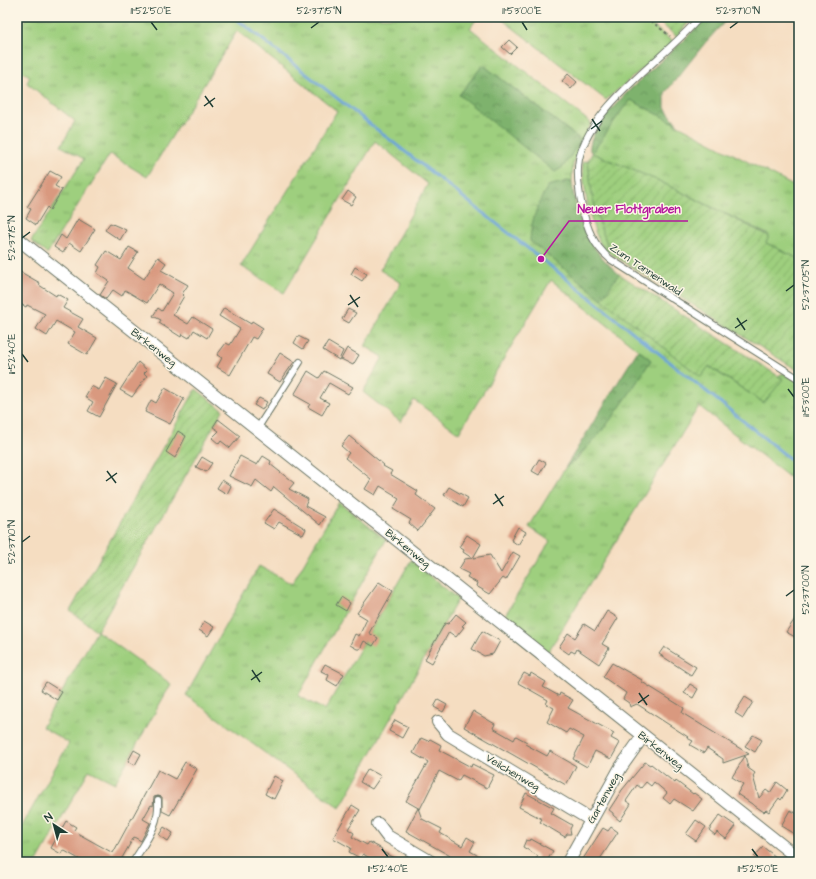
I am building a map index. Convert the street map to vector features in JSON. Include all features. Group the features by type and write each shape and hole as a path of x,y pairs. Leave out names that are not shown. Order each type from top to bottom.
{"street":[{"name":"Birkenweg","path":"17,238 799,859"},
{"name":"Veilchenweg","path":"438,722 448,734 591,820"},
{"name":"Gartenweg","path":"568,862 621,766 643,736"},
{"path":"378,824 387,836 431,862"}],"lane":[{"name":"Zum Tannenwald","path":"700,17 677,42 599,118 586,140 579,160 578,174 586,223 596,246 610,259 799,379"},
{"path":"257,429 300,362"},
{"path":"133,862 156,823 159,811 158,800"}],"path":[{"path":"646,17 677,42"}],"green space":[{"path":"27,17 478,17 470,28 591,123 573,164 572,182 567,181 530,241 701,377 708,366 764,403 782,378 778,376 781,374 784,373 799,382 799,485 699,406 548,652 504,617 550,541 529,527 565,468 579,457 651,360 551,280 459,433 414,400 401,422 363,392 383,357 365,346 401,283 380,270 428,184 375,141 284,293 241,266 337,111 237,31 147,177 110,154 47,254 31,241 84,159 61,146 75,121 27,83 30,76 17,69 17,37","holes":["483,65 581,140 459,95"]},
{"path":"499,17 642,17 673,42 606,100"},
{"path":"653,17 693,17 677,37"},
{"path":"705,17 731,17 728,18 705,43 665,93 665,108 678,125 631,100 622,110 592,153 590,151 593,136 603,119 637,82 677,46"},
{"path":"483,65 581,140 563,167 555,172 459,95"},
{"path":"631,100 799,189 799,259 766,243 769,235 659,181 592,153 622,110"},
{"path":"592,153 659,181 769,236 766,243 799,259 799,371 603,249 608,246 601,228 592,195 588,161"},
{"path":"588,161 597,215 608,246 603,249 594,228 586,196 582,162"},
{"path":"567,181 572,182 577,210 592,244 608,264 619,274 602,299 530,241 536,212 548,186"},
{"path":"619,274 783,379 764,403 709,366 701,377 602,299"},
{"path":"638,350 651,360 612,418 590,444 565,468"},
{"path":"196,389 223,410 97,631 70,611"},
{"path":"339,502 386,540 298,696 325,710 411,560 458,599 340,808 186,695 259,566 292,584"},
{"path":"97,631 171,684 115,783 89,770 37,862 17,862 17,835 69,743 42,727"}],"building":[{"path":"509,40 517,47 510,54 502,47"},
{"path":"568,74 577,82 571,89 562,81"},
{"path":"50,171 61,177 55,186 62,190 50,210 47,207 36,225 26,218 31,209 27,207"},
{"path":"348,191 356,197 351,205 342,200"},
{"path":"78,219 95,229 81,251 69,243 63,253 54,247 61,235 66,239"},
{"path":"110,223 126,230 120,240 105,230"},
{"path":"129,247 138,252 128,268 144,279 158,257 166,263 161,270 188,285 182,294 184,296 173,315 188,324 193,317 212,329 207,338 194,330 189,338 182,334 181,337 159,323 161,320 153,316 158,308 162,311 173,293 159,284 147,303 125,290 122,296 113,290 106,299 100,295 109,281 97,273 100,267 97,265 106,251 121,260"},
{"path":"355,267 367,274 362,281 351,274"},
{"path":"17,270 40,283 39,285 56,296 57,294 68,300 63,308 83,319 78,327 97,338 87,355 68,344 75,332 56,321 47,336 36,329 45,314 17,302"},
{"path":"224,308 251,324 252,321 263,328 256,339 252,337 230,375 217,367 222,358 217,355 226,343 230,345 240,329 219,316"},
{"path":"348,309 356,313 349,323 342,319"},
{"path":"298,336 308,341 303,349 294,343"},
{"path":"328,342 343,351 339,360 323,350"},
{"path":"347,348 359,355 353,365 341,359"},
{"path":"280,353 294,362 280,382 267,374"},
{"path":"138,362 147,370 144,373 147,376 132,397 120,390"},
{"path":"308,371 319,378 324,371 353,387 348,394 329,383 320,398 329,403 322,415 308,407 310,404 294,395"},
{"path":"106,378 117,384 99,417 88,411 93,402 85,397 91,386 99,390"},
{"path":"165,388 184,399 170,424 145,412 151,400 156,403"},
{"path":"259,398 267,402 262,410 254,405"},
{"path":"218,419 240,436 230,448 221,441 219,444 212,438 219,431 213,427"},
{"path":"178,431 186,436 175,458 166,452"},
{"path":"349,436 384,465 383,466 392,471 390,474 418,491 416,495 435,509 418,531 409,523 411,520 393,509 399,499 394,496 395,495 380,486 375,495 365,489 371,479 345,458 349,453 341,446"},
{"path":"240,456 257,465 263,456 271,461 270,464 294,483 289,489 308,499 305,506 325,517 320,525 274,487 271,492 256,480 252,487 229,476"},
{"path":"202,457 212,463 206,472 196,467"},
{"path":"539,459 546,463 539,475 532,471"},
{"path":"222,480 231,486 227,494 217,488"},
{"path":"449,487 468,498 463,507 444,495"},
{"path":"274,509 306,529 303,535 279,522 274,529 264,523"},
{"path":"518,527 526,532 518,545 511,540"},
{"path":"467,535 481,544 473,558 490,555 501,573 513,552 520,556 506,580 503,578 490,594 476,586 477,583 467,577 469,574 459,569 465,559 472,558 463,552 464,550 459,547"},
{"path":"379,582 393,591 369,633 378,638 373,646 364,641 360,649 357,649 350,645 355,634 359,636 367,619 357,613"},
{"path":"341,597 350,603 346,611 336,605"},
{"path":"607,611 618,618 602,644 609,648 599,664 577,649 575,653 571,651 569,654 559,647 568,633 575,638 584,624 595,631"},
{"path":"799,613 799,629 795,637 786,632"},
{"path":"456,614 466,622 462,626 464,627 456,637 449,632 432,663 425,659 445,623 448,624"},
{"path":"204,621 214,627 208,636 199,630"},
{"path":"482,631 500,641 493,654 484,656 472,649"},
{"path":"664,647 696,667 691,675 659,654"},
{"path":"612,663 642,680 642,682 684,708 682,713 749,754 723,763 723,759 707,748 704,753 690,745 693,741 687,738 688,737 637,704 630,707 629,703 623,699 626,693 603,677"},
{"path":"325,664 344,674 337,686 327,680 329,675 321,671"},
{"path":"524,673 530,676 531,673 546,682 543,687 559,696 560,693 573,700 568,708 614,733 611,738 620,743 611,759 595,751 587,767 573,759 584,737 569,729 566,733 547,722 554,708 546,704 548,700 518,683"},
{"path":"46,682 62,692 57,700 41,690"},
{"path":"690,684 698,689 693,698 684,693"},
{"path":"745,697 753,702 743,718 735,713"},
{"path":"438,700 447,705 443,712 434,707"},
{"path":"473,711 495,724 493,728 514,740 516,736 527,742 525,744 547,756 550,751 576,766 566,785 464,727"},
{"path":"395,720 408,727 402,738 389,731"},
{"path":"753,735 762,740 755,752 745,746"},
{"path":"421,738 428,741 430,739 441,745 439,750 471,767 472,764 494,775 487,788 462,775 458,781 439,771 420,809 406,801 428,762 413,753"},
{"path":"134,750 141,754 135,765 128,761"},
{"path":"745,756 748,768 755,773 753,776 759,798 766,790 770,793 777,782 787,790 781,800 779,798 769,812 766,810 764,812 737,794 743,784 732,777"},
{"path":"185,762 197,769 170,815 162,811 162,797 154,797 153,806 151,805 143,819 150,823 141,841 134,837 122,858 129,862 77,862 79,859 63,850 61,854 51,848 66,821 76,827 74,830 77,833 113,853 158,770 175,779"},
{"path":"645,762 650,765 651,764 675,783 676,781 702,799 693,811 674,799 670,804 663,798 667,793 654,782 651,786 646,782 641,788 637,785 626,801 631,804 620,821 613,815 613,813 609,810 622,790"},
{"path":"368,769 381,776 372,789 360,782"},
{"path":"274,776 283,781 274,799 265,794"},
{"path":"526,793 554,808 551,813 572,825 570,829 571,834 567,834 565,837 540,822 542,819 519,807"},
{"path":"352,805 360,810 348,829 354,833 352,837 367,845 369,842 382,849 381,851 401,862 377,862 363,854 360,858 349,852 351,848 333,838"},
{"path":"418,808 422,819 442,829 440,833 462,846 467,837 475,842 470,851 489,862 461,862 406,831"},
{"path":"790,810 799,815 799,837 781,826"},
{"path":"720,815 736,826 726,839 717,832 715,835 709,830"},
{"path":"696,820 706,827 696,841 686,834"},
{"path":"164,827 173,833 168,841 159,835"},
{"path":"611,827 618,832 598,862 581,862 603,828 608,831"},
{"path":"531,839 553,851 546,862 534,862 538,856 523,847 526,840 530,841"},
{"path":"763,847 776,857 772,862 760,862 754,857"}],"waterway":[{"path":"234,17 558,272 799,466"}],"place":[{"name":"Neuer Flottgraben","path":"541,259"}]}
